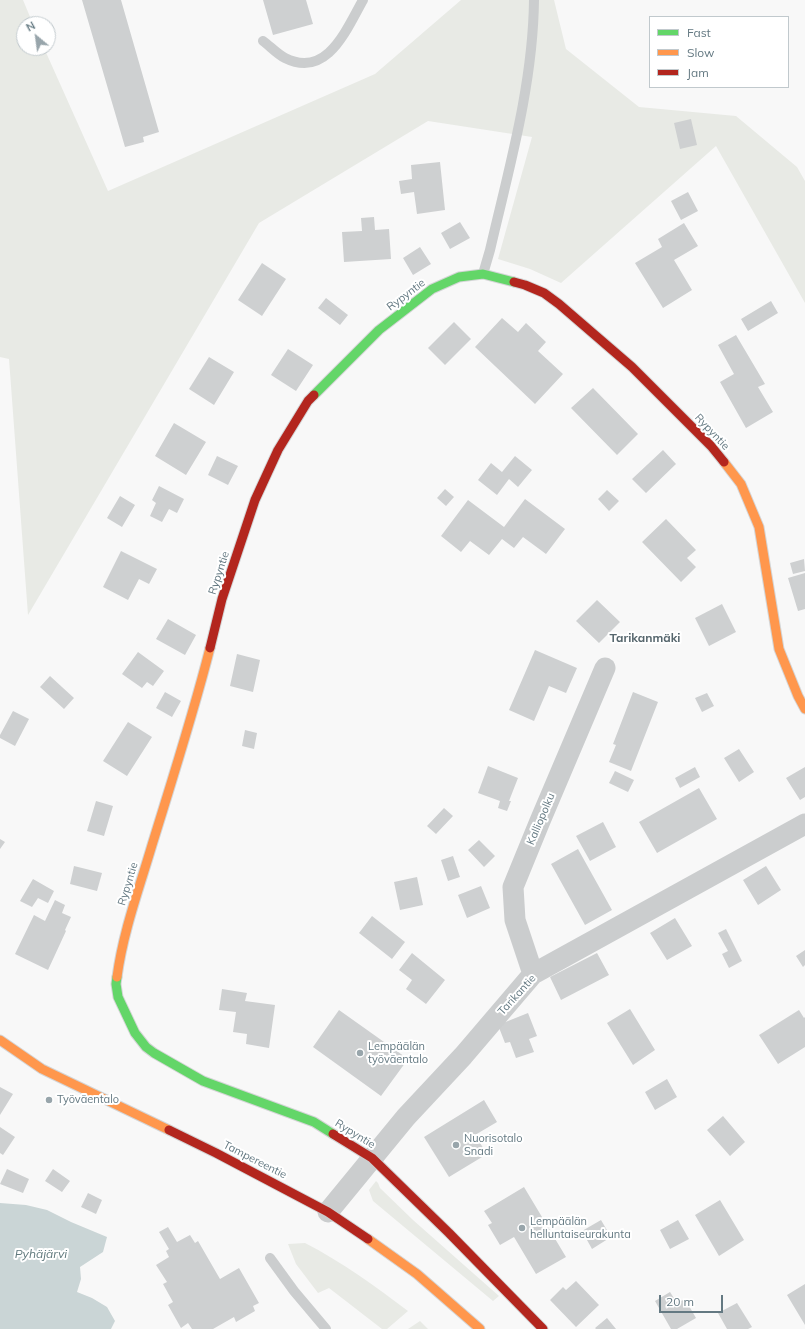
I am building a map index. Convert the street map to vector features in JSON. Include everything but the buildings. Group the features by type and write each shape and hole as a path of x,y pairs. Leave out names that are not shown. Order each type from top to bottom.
{"street":[{"name":"Rypyntie","path":"543,1329 449,1232 372,1158 314,1122 203,1081 150,1050 135,1033 118,997 116,984 119,962 132,910 196,704 222,600 255,500 278,450 308,401 379,330 432,289 459,277 483,274 525,285 544,293 559,304 632,367 711,446 741,484 759,528 779,649 798,696 805,709"},
{"name":"Kalliopolku","path":"533,974 515,920 513,887 605,668"},
{"name":"Tarikantie","path":"328,1212 406,1117 463,1056 533,974 805,824"},
{"name":"Tampereentie","path":"0,1040 42,1069 216,1153 328,1212 417,1274 480,1329"}],"lane":[{"path":"263,41 283,57 298,63 310,64 333,50 342,38 363,0"},
{"path":"483,274 524,104 534,30 534,0"},
{"path":"270,1258 294,1291 326,1329"}],"shaded area":[{"path":"0,0 23,0 30,16 16,16 16,56 48,56 108,191 375,74 461,0 554,0 566,49 639,107 736,116 797,167 805,181 805,303 716,146 561,283 530,269 498,259 532,137 428,121 259,223 28,615 9,359 0,357"},
{"path":"376,1181 380,1188 413,1220 499,1296 493,1301 373,1201 369,1190"},
{"path":"305,1243 358,1275 408,1311 387,1329 382,1329 329,1288 318,1293 296,1264 288,1244"},
{"path":"420,1321 428,1329 408,1329"}],"water":[{"name":"Pyhäjärvi","path":"0,1203 26,1205 47,1210 107,1237 103,1252 80,1267 81,1279 77,1292 92,1298 107,1307 115,1321 111,1329 0,1329"}],"traffic: fast":[{"path":"314,395 379,330 432,289 459,277 483,274 514,282"},
{"path":"117,977 116,984 118,997 135,1033 146,1047 154,1053 203,1081 314,1122 333,1134"}],"traffic: slow":[{"path":"724,462 741,484 759,527 779,649 798,696 805,709"},
{"path":"117,977 123,944 132,911 210,648"},
{"path":"0,1040 42,1069 169,1130"},
{"path":"368,1239 417,1274 480,1329"}],"traffic: jam":[{"path":"514,282 544,293 559,304 632,367 711,446 724,462"},
{"path":"210,648 222,599 255,500 278,450 308,401 314,395"},
{"path":"169,1130 328,1212 368,1239"},
{"path":"333,1134 372,1158 449,1233 543,1329"}],"place":[{"name":"Lempäälän työväentalo","path":"360,1053"},
{"name":"Työväentalo","path":"49,1100"},
{"name":"Nuorisotalo Snadi","path":"456,1145"},
{"name":"Lempäälän helluntaiseurakunta","path":"522,1228"}],"district":[{"name":"Tarikanmäki","path":"645,638"}]}
